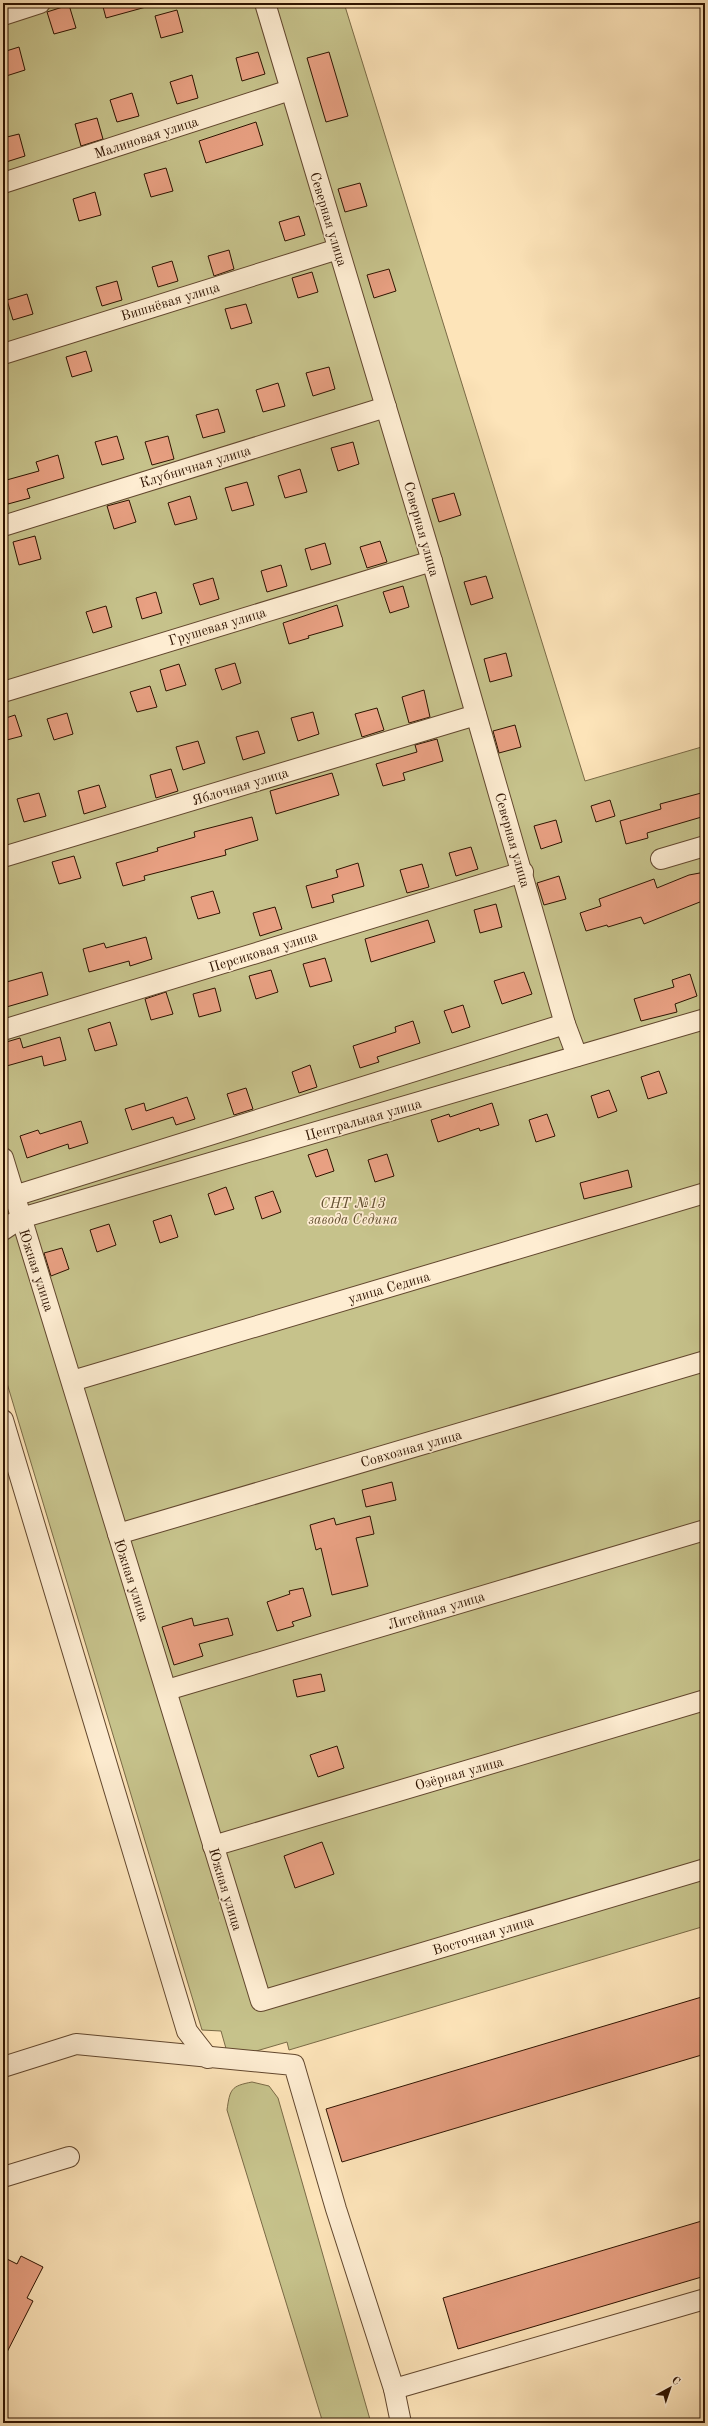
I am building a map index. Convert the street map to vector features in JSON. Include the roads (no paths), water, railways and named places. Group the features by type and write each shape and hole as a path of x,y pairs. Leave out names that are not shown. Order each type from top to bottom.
{"street":[{"path":"3,15 40,3"},
{"name":"Северная улица","path":"265,3 432,561 523,872 565,1024 577,1056"},
{"name":"Малиновая улица","path":"3,183 290,90"},
{"name":"Вишнёвая улица","path":"3,354 338,249"},
{"name":"Клубничная улица","path":"3,526 386,407"},
{"name":"Грушевая улица","path":"3,692 432,561"},
{"name":"Яблочная улица","path":"3,857 476,714"},
{"path":"661,859 705,846"},
{"name":"Персиковая улица","path":"3,1030 523,872"},
{"name":"Центральная улица","path":"3,1230 21,1218 705,1019"},
{"name":"Центральная улица","path":"14,1196 565,1024"},
{"name":"Южная улица","path":"3,1158 261,2001"},
{"name":"улица Седина","path":"72,1381 705,1194"},
{"name":"Совхозная улица","path":"118,1534 705,1361"},
{"path":"3,1420 187,2031 208,2058"},
{"name":"Литейная улица","path":"167,1690 705,1530"},
{"name":"Озёрная улица","path":"213,1846 705,1700"},
{"name":"Восточная улица","path":"261,2001 705,1869"},
{"path":"3,2066 76,2044 208,2058 294,2064 336,2209 394,2388 401,2423"},
{"path":"3,2177 69,2157"},
{"path":"394,2388 705,2299"}],"park label":[{"name":"СНТ №13 завода Седина","path":"353,1212"}]}
